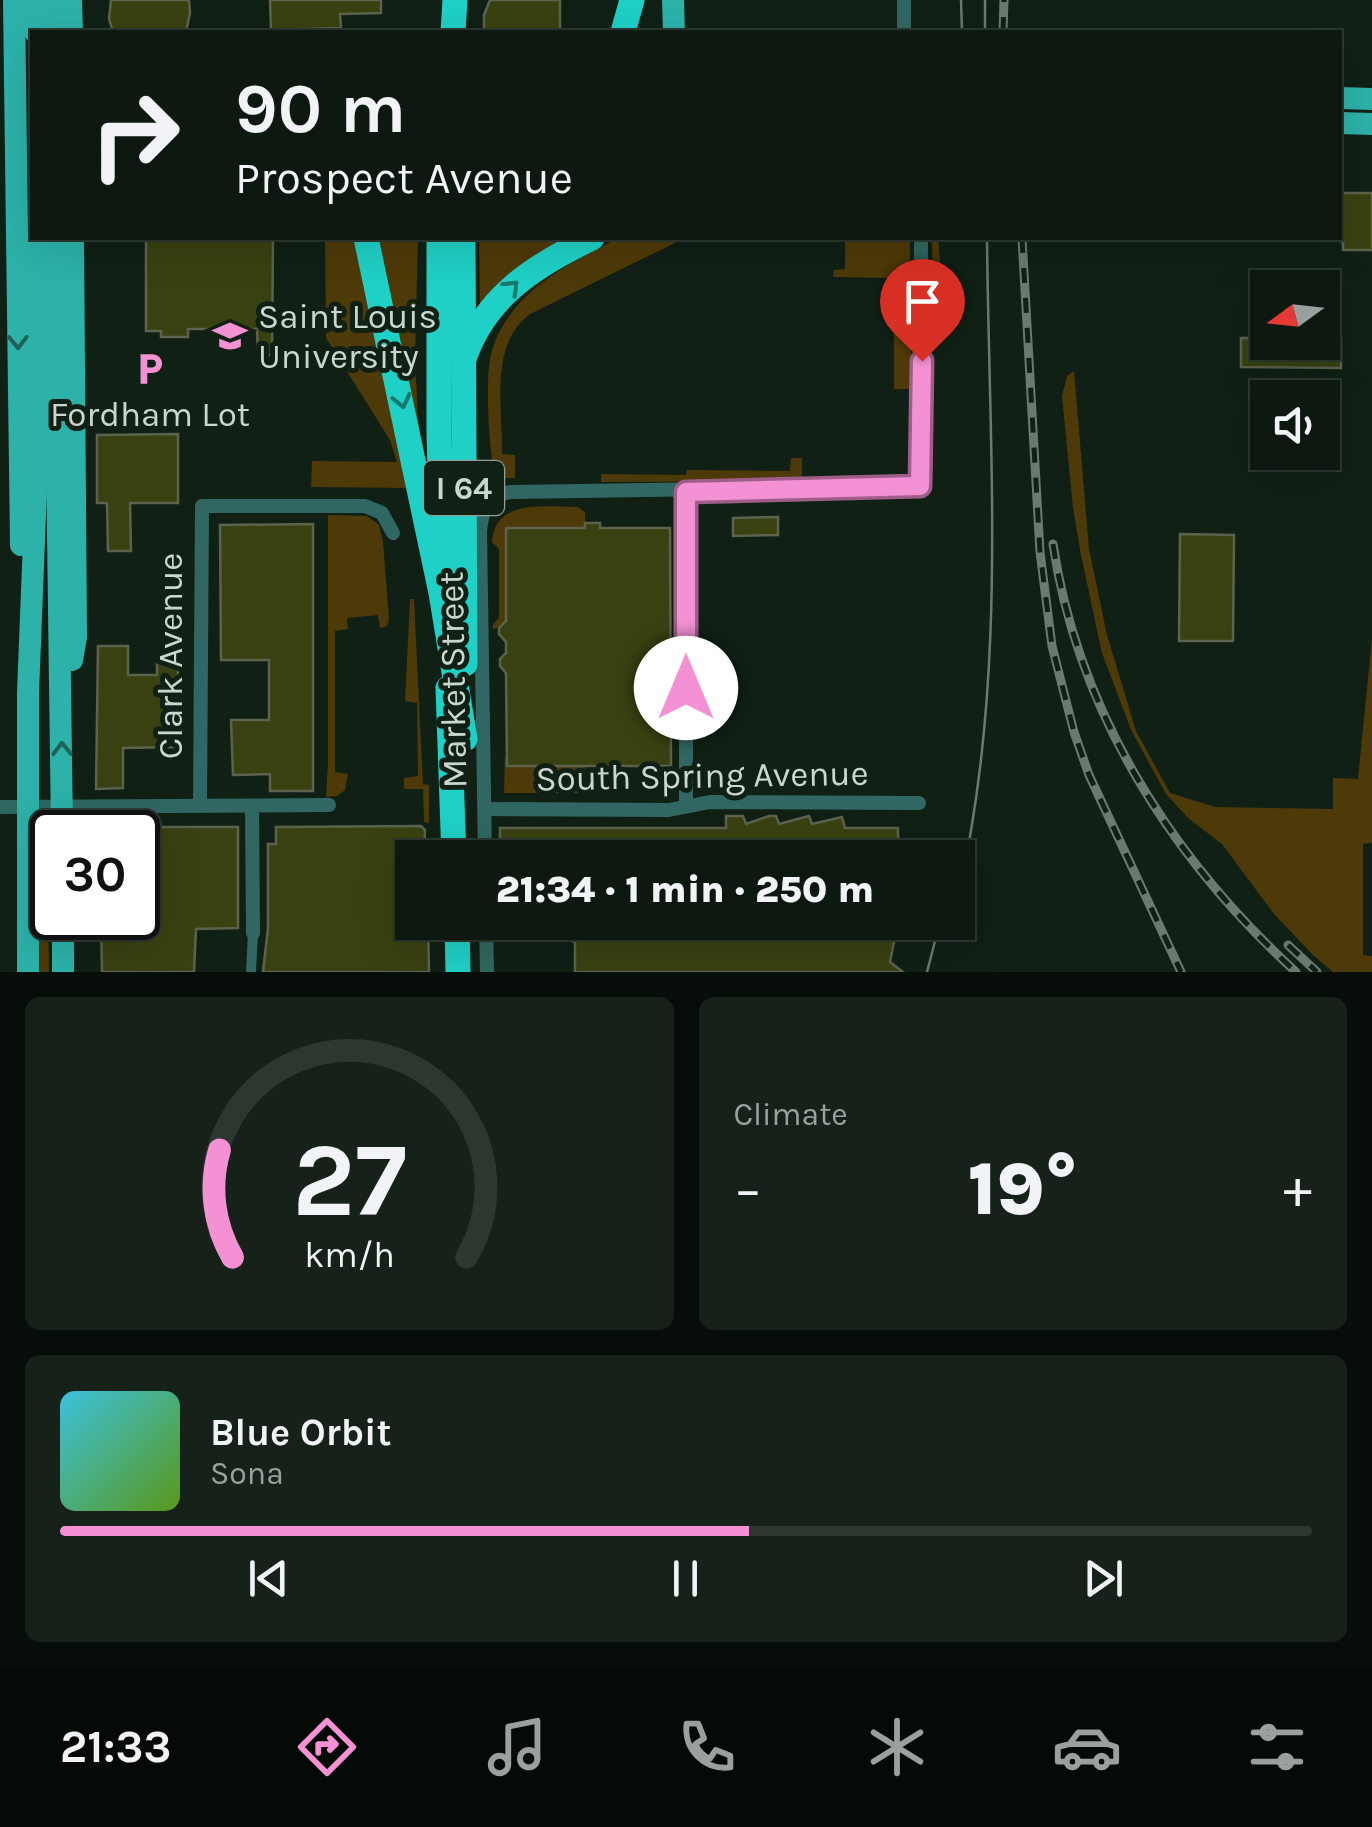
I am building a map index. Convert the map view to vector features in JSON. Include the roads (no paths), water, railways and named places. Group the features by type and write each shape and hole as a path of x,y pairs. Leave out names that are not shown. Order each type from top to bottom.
{"highway":[{"path":"453,30 457,0"},
{"path":"457,0 461,30"},
{"path":"366,240 441,593 465,739"},
{"name":"I 64","path":"439,240 439,435 453,840"},
{"name":"I 64","path":"463,240 466,840"},
{"path":"439,435 467,349 488,313 527,273 588,240"},
{"path":"457,940 458,972"},
{"path":"467,940 467,972"}],"main road":[{"path":"14,0 19,104 20,526 28,694"},
{"path":"34,0 35,30"},
{"path":"51,0 52,30"},
{"path":"71,0 72,30"},
{"path":"673,0 674,30"},
{"path":"1342,98 1372,99"},
{"path":"1342,124 1372,124"},
{"path":"28,972 28,694 37,464 36,240"},
{"path":"54,240 63,810"},
{"path":"62,692 76,636 74,240"},
{"path":"63,940 63,972"}],"street":[{"path":"904,0 904,30"},
{"path":"686,806 686,492 920,486 921,240"},
{"name":"Market Street","path":"485,840 480,531 487,503 494,496 511,492 686,492"},
{"name":"Clark Avenue","path":"200,806 202,506 365,506 382,513 393,533"},
{"name":"South Spring Avenue","path":"485,809 669,810 710,802 920,802"},
{"path":"0,807 329,805"},
{"path":"251,972 252,806"},
{"path":"486,940 487,972"}],"tram line":[{"path":"961,0 962,30"},
{"path":"985,0 985,30"},
{"path":"969,840 984,733 990,651 992,485 987,240"},
{"path":"927,972 935,940"}],"railway":[{"path":"1003,30 1004,0"},
{"path":"1022,240 1040,552 1052,646 1089,775 1181,972"},
{"path":"1053,544 1084,666 1137,779 1209,881 1296,972"},
{"path":"1288,945 1317,972"}],"place":[{"name":"Saint Louis University","path":"230,336"},
{"name":"Fordham Lot","path":"150,369"}]}
